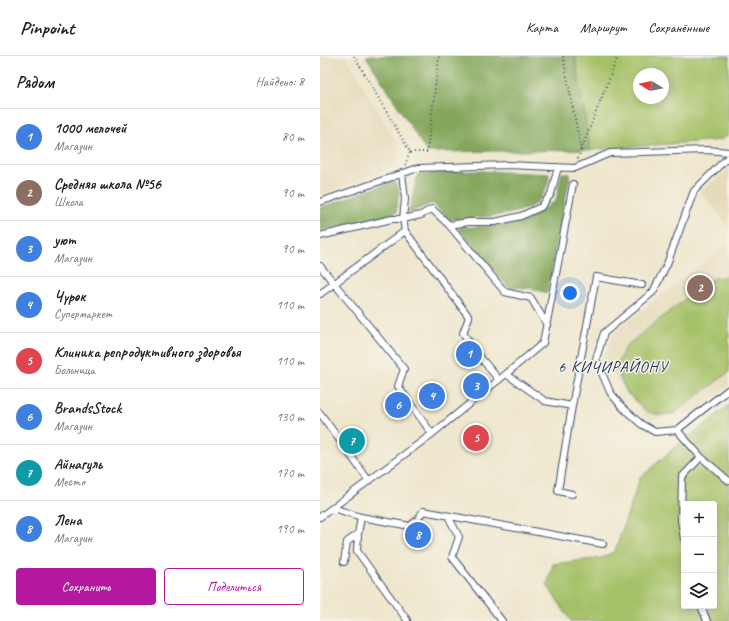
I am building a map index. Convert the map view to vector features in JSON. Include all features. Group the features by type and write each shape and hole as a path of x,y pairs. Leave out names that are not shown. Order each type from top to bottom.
{"lane":[{"path":"320,202 418,168 508,165 575,168 610,153 707,150 729,152"},
{"path":"729,156 694,191 667,264 653,292 604,333 596,359 610,392 622,407 641,424 655,432 677,430 729,389"},
{"path":"449,225 501,220 521,216 541,207 551,194 558,167"},
{"path":"402,173 405,199 403,219 405,231 469,317 463,333 499,380"},
{"path":"320,517 432,434 543,343 573,184"},
{"path":"320,236 392,219 403,219 421,215 432,209 449,225 505,292 531,298 547,326"},
{"path":"320,294 405,231"},
{"path":"320,266 404,369 398,386 432,434"},
{"path":"572,494 558,491 596,277 642,285"},
{"path":"506,374 545,401 572,406"},
{"path":"320,413 369,481"},
{"path":"677,430 700,457 729,481"},
{"path":"684,537 681,520 682,477 700,457"},
{"path":"333,508 361,517 410,526 418,519 423,511 603,544"},
{"path":"448,516 459,537 452,557 502,621"},
{"path":"361,517 357,551 408,620"},
{"path":"344,562 347,542 358,534"},
{"path":"702,609 707,621"}],"path":[{"path":"354,56 410,152"},
{"path":"410,152 427,152 439,56"},
{"path":"563,56 581,150"},
{"path":"575,168 618,56"},
{"path":"402,173 410,152"}],"shaded area":[{"path":"320,56 346,56 400,150 396,167 320,195"},
{"path":"729,169 729,226 700,192"},
{"path":"729,243 729,385 693,413 649,420 603,362 613,333"}],"green space":[{"path":"366,56 575,56 590,150 427,152"},
{"path":"575,56 729,56 729,134 721,140 590,150"},
{"path":"479,171 549,174 546,189 540,199 530,207 520,211 496,216 449,220 432,203 409,213 418,174"},
{"path":"562,173 570,174 547,293 530,288 508,287 458,228 491,226 526,220 556,201"},
{"path":"394,181 399,191 396,213 320,231 320,208"},
{"path":"715,278 729,278 729,372 674,413 660,415 646,411 627,393 618,373 619,360 626,346 705,283"},
{"path":"729,405 729,621 571,621 547,585 553,564 602,558 615,551 640,478 666,455"}],"place":[{"name":"Средняя школа №56","path":"700,288"},
{"name":"1000 мелочей","path":"469,354"},
{"name":"уют","path":"476,386"},
{"name":"Чүрөк","path":"432,396"},
{"name":"BrandsStock","path":"398,405"},
{"name":"Клиника репродуктивного здоровья","path":"476,438"},
{"name":"Айнагуль","path":"352,441"},
{"name":"Лена","path":"418,535"}],"district":[{"name":"6 КИЧИРАЙОНУ","path":"613,367"}]}
